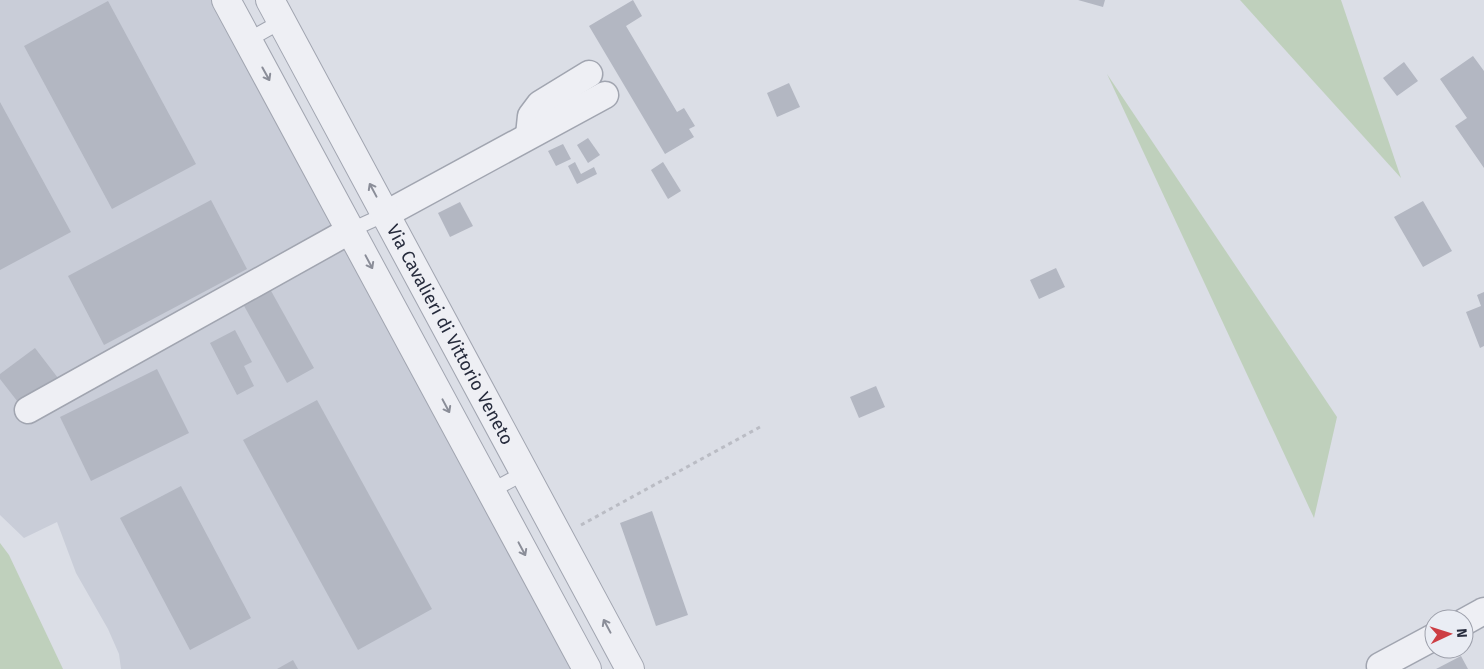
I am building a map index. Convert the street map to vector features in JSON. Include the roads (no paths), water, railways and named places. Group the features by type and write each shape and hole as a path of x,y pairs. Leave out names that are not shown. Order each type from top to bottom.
{"street":[{"name":"Via Cavalieri di Vittorio Veneto","path":"226,0 352,230 587,669"},
{"name":"Via Cavalieri di Vittorio Veneto","path":"276,11 630,669"},
{"path":"529,135 531,116 540,104 589,74"},
{"path":"386,214 605,95"},
{"path":"28,410 352,230"},
{"path":"1380,666 1424,642"}],"lane":[{"path":"248,40 276,11"},
{"path":"352,230 386,214"},
{"path":"491,491 524,473"}]}
